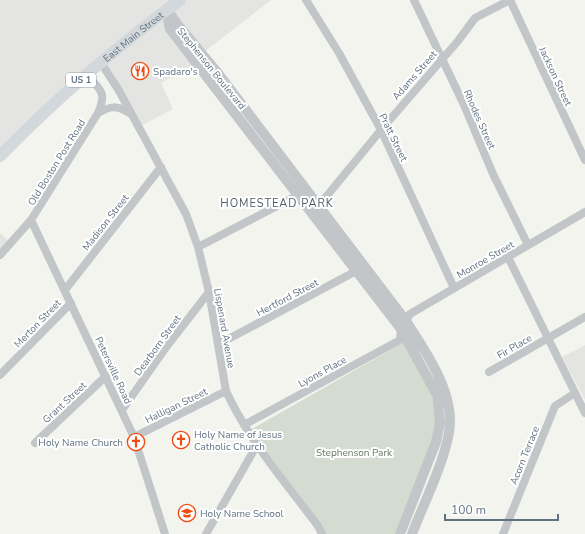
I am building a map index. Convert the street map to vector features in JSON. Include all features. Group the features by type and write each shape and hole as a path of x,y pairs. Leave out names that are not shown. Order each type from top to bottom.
{"main road":[{"name":"East Main Street","path":"0,156 29,127 87,75 180,0"}],"street":[{"name":"Pratt Street","path":"306,0 339,53 381,130 454,288"},
{"name":"Rhodes Street","path":"414,0 464,105 493,174 528,245"},
{"name":"Adams Street","path":"316,210 475,18 510,0"},
{"name":"Jackson Street","path":"510,0 585,160"},
{"name":"Stephenson Boulevard","path":"167,10 170,29 303,193 403,325 416,337 442,386 450,420 449,433 444,452 412,534"},
{"name":"Lispenard Avenue","path":"101,63 118,89 130,114 186,214 198,247 209,292 226,391 244,425 257,445 318,526 322,534"},
{"name":"Old Boston Post Road","path":"0,254 31,220 98,113 103,98 102,92 87,75"},
{"path":"98,113 114,106 123,109 130,114"},
{"name":"Madison Street","path":"65,290 161,167"},
{"path":"198,247 303,193"},
{"name":"Monroe Street","path":"403,325 410,314 585,212"},
{"name":"Petersville Road","path":"31,220 134,437 165,534"},
{"path":"508,257 585,414"},
{"name":"Hertford Street","path":"219,344 360,269"},
{"name":"Dearborn Street","path":"122,410 167,346 209,292"},
{"name":"Merton Street","path":"0,375 71,303"},
{"name":"Fir Place","path":"489,372 585,317"},
{"name":"Stephenson Boulevard","path":"400,534 436,442 440,423 437,395 403,325"},
{"name":"Lyons Place","path":"244,425 400,340 403,325"},
{"name":"Grant Street","path":"35,443 106,376"},
{"name":"Halligan Street","path":"134,437 226,391"},
{"name":"Acorn Terrace","path":"503,534 555,406 575,393"},
{"path":"206,534 257,445"}],"shaded area":[{"path":"0,0 271,0 208,49 192,66 161,83 173,109 141,126 105,63 0,155"},
{"path":"0,233 10,242 0,252"},
{"path":"585,345 585,400 562,357"}],"green space":[{"name":"Stephenson Park","path":"406,341 431,390 436,424 431,447 398,534 325,534 323,527 250,430"}],"place":[{"name":"Spadaro's","path":"140,71"},
{"name":"Holy Name of Jesus Catholic Church","path":"181,440"},
{"name":"Holy Name Church","path":"136,442"},
{"name":"Holy Name School","path":"187,513"}],"district":[{"name":"HOMESTEAD PARK","path":"277,203"}]}
